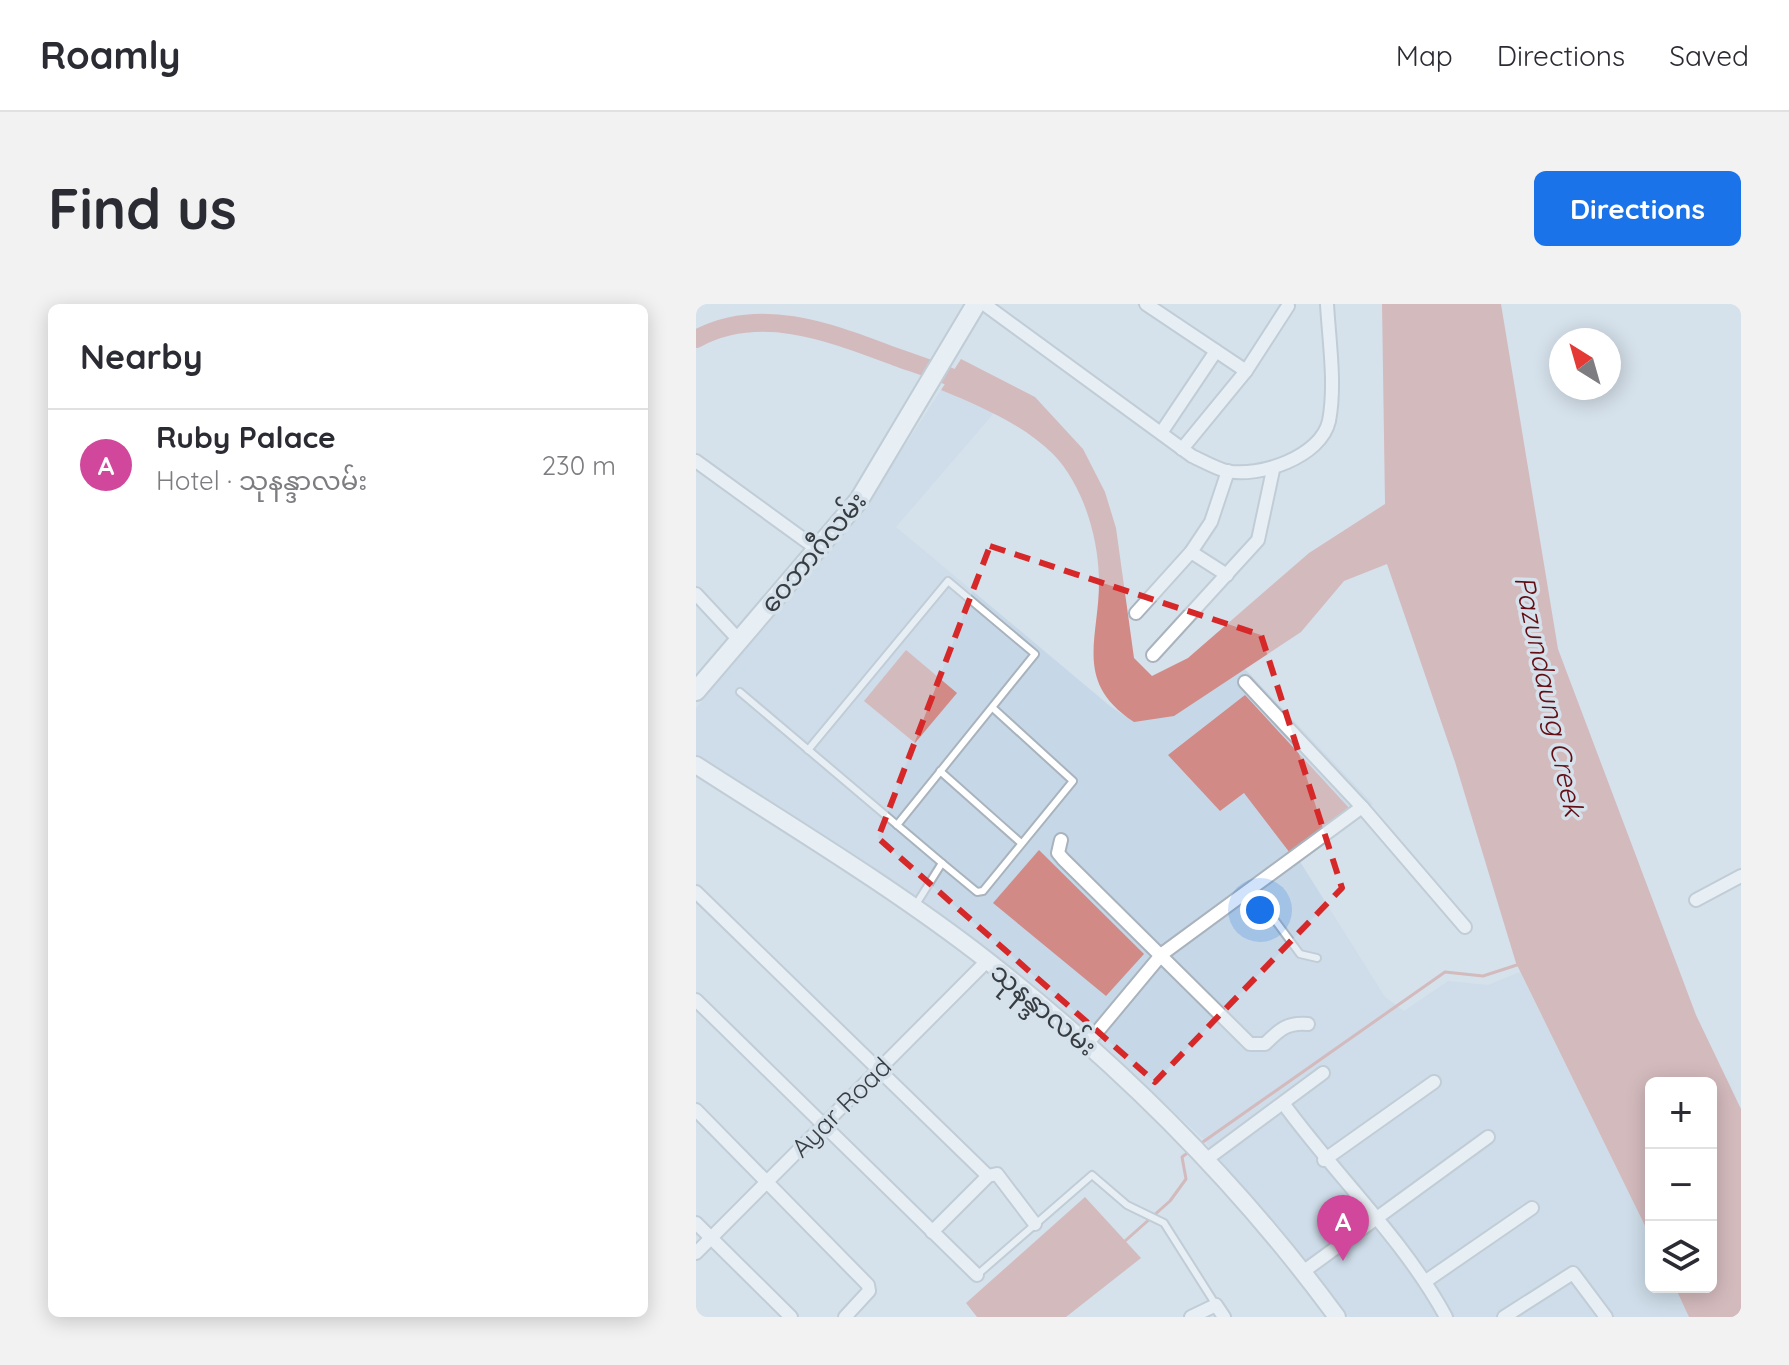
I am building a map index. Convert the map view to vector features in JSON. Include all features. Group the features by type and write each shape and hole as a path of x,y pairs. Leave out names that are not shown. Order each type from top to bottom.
{"main road":[{"name":"ဝေဘာဂီလမ်း","path":"696,691 859,500 976,304"},
{"name":"သုနန္ဒာလမ်း","path":"696,765 987,961 1087,1044 1207,1159 1304,1271 1337,1317"}],"street":[{"path":"984,304 1182,449 1228,471 1273,470 1309,449 1328,424 1331,392 1327,304"},
{"path":"1146,304 1246,371"},
{"path":"1182,449 1246,371 1288,306"},
{"path":"1161,433 1216,351"},
{"path":"696,461 817,549"},
{"path":"1153,655 1258,540 1273,470"},
{"path":"1136,613 1191,552 1211,522 1228,471"},
{"path":"1191,552 1227,575"},
{"path":"696,594 738,639"},
{"path":"1245,682 1362,807 1465,927"},
{"path":"1087,1044 1162,954 1362,807"},
{"path":"1061,840 1058,853 1063,859 1250,1044 1265,1044 1283,1027 1294,1023 1308,1024"},
{"path":"1696,900 1741,876"},
{"path":"696,892 988,1176"},
{"name":"Ayar Road","path":"696,1253 987,961"},
{"path":"696,1000 977,1275"},
{"path":"1207,1159 1323,1073"},
{"path":"1324,1160 1434,1082"},
{"path":"1283,1103 1324,1160 1377,1219 1426,1281 1446,1317"},
{"path":"696,1110 870,1288 845,1317"},
{"path":"1304,1271 1488,1137"},
{"path":"932,1232 988,1176 997,1174 1035,1224"},
{"path":"1426,1281 1532,1208"},
{"path":"696,1223 791,1317"},
{"path":"1504,1317 1573,1273 1606,1317"},
{"path":"1191,1317 1213,1305 1224,1317"}],"lane":[{"path":"808,750 948,581 1035,654 994,709 897,825"},
{"path":"740,692 977,892 983,891 1073,781 994,709"},
{"path":"940,771 1021,843"},
{"path":"913,909 942,863"},
{"path":"1251,888 1300,954 1317,958"},
{"path":"977,1275 1092,1175 1127,1205 1164,1223 1213,1305"}],"highlighted area":[{"path":"990,546 1261,635 1342,888 1155,1082 878,838"}],"shaded area":[{"path":"941,390 994,413 896,527 1110,706 1134,722 1244,668 1373,804 1299,860 1385,997 1404,1011 1448,981 1488,985 1520,972 1645,1226 1645,1293 1678,1293 1689,1317 1349,1317 1203,1139 1093,1036 990,957 696,761 696,708 870,499"}],"water":[{"name":"Pazundaung Creek","path":"1382,304 1501,304 1558,649 1696,1015 1741,1109 1741,1317 1689,1317 1678,1293 1717,1293 1717,1077 1645,1077 1645,1226 1516,963 1455,762 1387,564 1344,581 1301,632 1174,716 1134,722 1115,707 1103,691 1096,674 1094,639 1099,579 1096,546 1087,512 1073,481 1053,454 1028,434 1000,417 941,390 961,359 1035,397 1083,449 1105,492 1116,528 1134,658 1152,676 1188,658 1309,553 1385,504"},
{"path":"906,650 957,693 915,743 864,701"},
{"path":"1245,695 1350,809 1290,853 1244,793 1220,811 1168,755"},
{"path":"1039,850 1144,954 1106,996 993,903"},
{"path":"1085,1197 1141,1258 1066,1317 977,1317 966,1303"}],"waterway":[{"path":"696,339 746,324 796,326 847,339 970,386"},
{"path":"1200,1144 1445,972 1483,976 1520,964"},
{"path":"1125,1241 1170,1201 1186,1179 1182,1157 1190,1151"}],"place":[{"name":"Ruby Palace","path":"1343,1261"}]}
